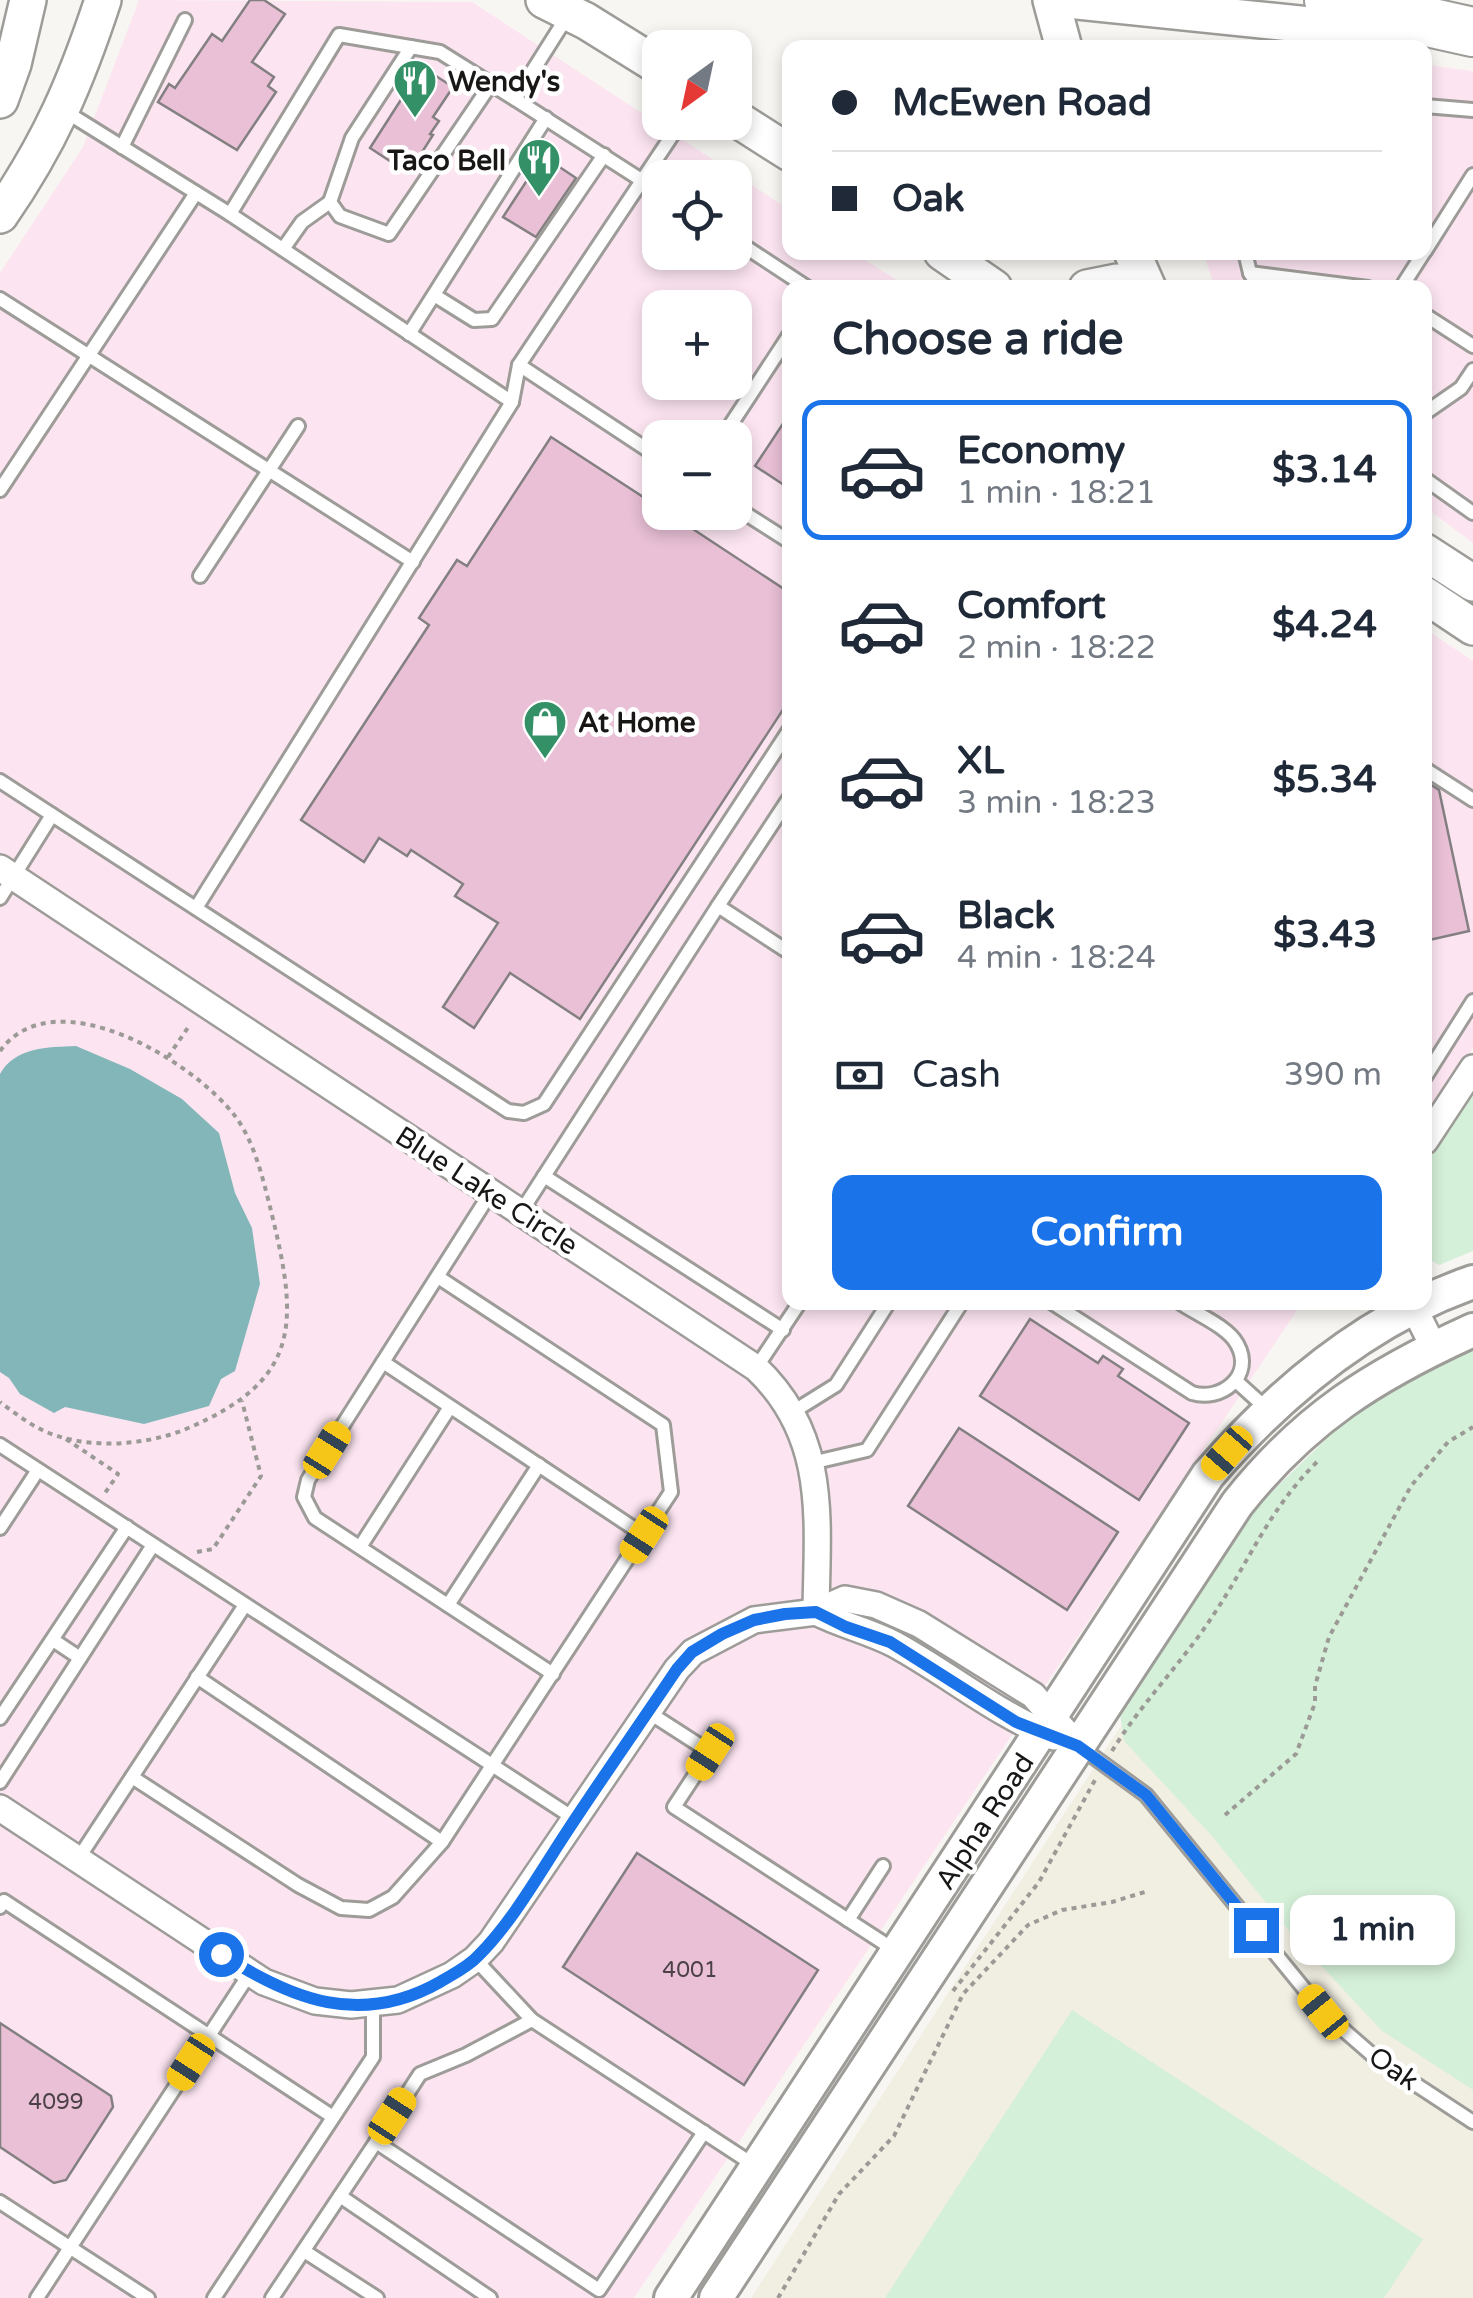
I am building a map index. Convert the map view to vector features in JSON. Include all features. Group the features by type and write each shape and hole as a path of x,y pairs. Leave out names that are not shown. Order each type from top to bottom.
{"highway":[{"path":"1328,0 1473,32"}],"main road":[{"path":"3,83 28,0"},
{"path":"0,215 50,137 80,72 103,0"},
{"path":"1065,40 1068,1 1473,42"},
{"path":"557,6 642,56"},
{"path":"752,129 782,148"},
{"path":"954,260 982,280"},
{"path":"1432,557 1473,583"},
{"path":"1432,600 1473,628"}],"street":[{"name":"Blue Lake Circle","path":"4,881 491,1192 756,1368 778,1388 812,1463 818,1489 816,1612"},
{"path":"1432,1130 1473,1068"},
{"name":"Alpha Road","path":"1432,1297 1473,1282"},
{"name":"Alpha Road","path":"671,2298 1208,1474 1268,1410 1404,1310"},
{"path":"1415,1310 1434,1348"},
{"name":"Alpha Road","path":"716,2298 1226,1520 1268,1464 1350,1395 1473,1330"},
{"path":"0,1808 264,1982 315,2001 373,2004 427,1989 476,1959 508,1920 692,1652 754,1620 816,1612 890,1642 1016,1722 1047,1724 1078,1746"}],"lane":[{"path":"515,99 557,6"},
{"path":"122,147 184,20"},
{"path":"196,908 512,402 519,365 642,181 440,52 339,35 230,214"},
{"path":"282,249 302,222 330,202 352,138 410,47"},
{"path":"330,202 340,216 389,234 491,84"},
{"path":"1432,107 1473,110"},
{"path":"62,110 230,214 512,402"},
{"path":"410,334 546,118"},
{"path":"434,295 474,320 492,318 604,155"},
{"path":"1432,240 1473,176"},
{"path":"0,490 196,193"},
{"path":"752,251 796,280"},
{"path":"1246,260 1254,280"},
{"path":"1250,273 1305,280"},
{"path":"0,300 412,562"},
{"path":"1432,320 1473,346"},
{"path":"734,420 782,346"},
{"path":"519,365 642,446"},
{"path":"1432,408 1462,388 1473,370"},
{"path":"200,576 298,426"},
{"path":"1432,484 1473,514"},
{"path":"752,518 782,537"},
{"path":"0,781 508,1111 536,1110 544,1104 782,741"},
{"path":"1432,774 1473,800"},
{"path":"521,1212 782,809"},
{"path":"4,881 52,815"},
{"path":"718,906 782,947"},
{"path":"1432,1067 1472,1003"},
{"path":"544,1176 783,1330"},
{"path":"491,1192 308,1480 304,1496 315,1518 554,1674"},
{"path":"132,1777 298,1885 342,1908 369,1910 393,1897 442,1842 672,1492 663,1425 438,1276"},
{"path":"756,1368 795,1310"},
{"path":"791,1414 836,1385 884,1310"},
{"path":"812,1463 867,1450 957,1310"},
{"path":"1063,1310 1192,1393 1214,1396 1236,1380 1242,1365 1237,1344 1230,1335 1191,1310"},
{"path":"383,1362 644,1535"},
{"path":"1236,1380 1268,1410"},
{"path":"360,1547 450,1406"},
{"path":"0,1445 575,1819"},
{"path":"448,1605 538,1465"},
{"path":"0,1528 38,1470"},
{"path":"0,1718 127,1527"},
{"path":"0,1782 153,1545"},
{"path":"78,1859 245,1604"},
{"path":"52,1640 80,1658"},
{"path":"198,1677 442,1842"},
{"path":"648,1712 710,1752 674,1807 898,1952"},
{"name":"Oak","path":"1078,1746 1146,1795 1323,2012 1377,2059 1473,2122"},
{"path":"848,1920 883,1866"},
{"path":"0,1908 4,1902 333,2117"},
{"path":"476,1959 532,2020 757,2167"},
{"path":"37,2298 250,1972"},
{"path":"214,2298 373,2057 373,2004"},
{"path":"272,2298 420,2074 532,2020"},
{"path":"376,2142 599,2290 704,2132"},
{"path":"340,2196 490,2298"},
{"path":"0,2202 148,2298"},
{"path":"304,2250 377,2298"}],"path":[{"path":"0,1051 6,1042 30,1030 72,1021 92,1024 168,1057 232,1111 243,1127 264,1184 279,1247 287,1336 266,1376 242,1401 206,1420 152,1439 128,1442 65,1438"},
{"path":"168,1057 189,1026"},
{"path":"194,1552 213,1549 260,1476 242,1401"},
{"path":"0,1402 38,1428 65,1438 118,1474 105,1493"},
{"path":"1225,1815 1296,1754 1315,1703 1329,1636 1411,1486 1448,1442 1473,1426"},
{"path":"1124,1732 1216,1612 1263,1527 1318,1461"},
{"path":"778,2298 839,2194 894,2136 964,1994 1028,1925 1062,1910 1148,1892"}],"shaded area":[{"path":"139,0 472,2 642,113 642,140 683,140 714,160 642,160 642,270 752,270 752,185 782,205 782,260 865,260 897,280 782,280 782,1310 1297,1310 634,2298 0,2298 0,273 83,147"},
{"path":"1432,66 1473,71 1473,543 1432,512 1432,280 1213,280 1205,260 1432,260"},
{"path":"1432,634 1473,661 1473,1048 1432,1109"},
{"path":"1473,1353 1473,2298 751,2298 1267,1500"}],"green space":[{"path":"1473,1089 1473,1251 1439,1265 1432,1261 1432,1156"},
{"path":"1473,1348 1473,2090 1381,2030 1124,1741 1120,1714 1254,1509 1374,1393"},
{"path":"1072,2010 1423,2239 1384,2298 885,2298"}],"water":[{"path":"76,1046 130,1069 182,1099 219,1133 235,1193 252,1228 260,1284 235,1371 221,1379 209,1406 144,1424 65,1407 54,1413 20,1394 0,1372 0,1074 23,1054"}],"building":[{"path":"250,0 264,0 285,14 252,62 274,77 268,86 276,92 237,150 158,102 169,84 175,88 212,34 222,41"},
{"name":"Wendy's","path":"422,67 453,87 433,117 439,121 430,134 433,135 412,168 408,166 405,171 370,148"},
{"name":"Taco Bell","path":"543,156 576,178 536,237 503,217"},
{"path":"782,425 782,484 755,466"},
{"name":"At Home","path":"551,437 642,496 642,530 694,530 782,588 782,711 580,1019 510,973 474,1028 443,1007 498,923 455,896 463,884 411,850 407,856 379,838 364,862 301,820 429,625 419,618 457,560 467,566"},
{"path":"1432,786 1439,790 1469,931 1432,939"},
{"path":"1030,1319 1098,1363 1103,1356 1123,1369 1118,1376 1189,1423 1139,1500 980,1396"},
{"path":"959,1428 1118,1532 1067,1610 908,1506"},
{"path":"637,1853 818,1970 744,2085 563,1967"},
{"path":"0,2023 111,2096 113,2107 66,2180 54,2183 0,2147"}],"place":[{"name":"Wendy's","path":"415,119"},
{"name":"Taco Bell","path":"539,198"},
{"name":"At Home","path":"545,760"}],"route":[{"path":"221,1954 264,1982 315,2001 351,2005 398,2000 452,1975 476,1959 508,1920 692,1652 754,1620 816,1612 890,1642 1016,1722 1078,1746 1104,1764 1146,1795 1168,1819 1256,1930"}]}
